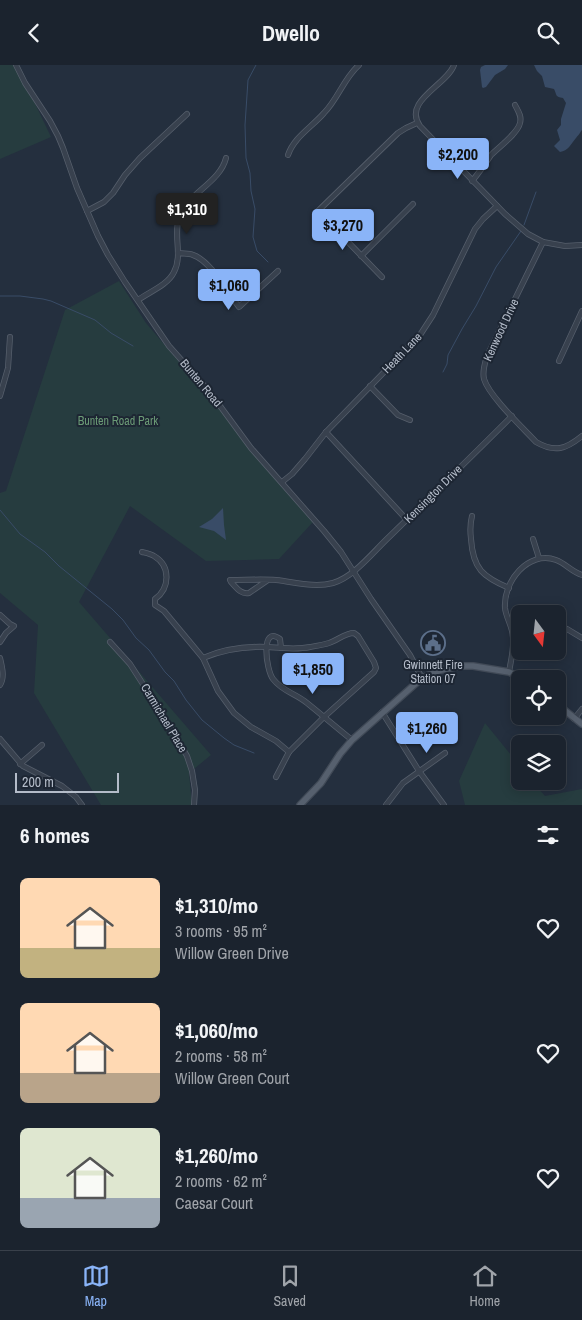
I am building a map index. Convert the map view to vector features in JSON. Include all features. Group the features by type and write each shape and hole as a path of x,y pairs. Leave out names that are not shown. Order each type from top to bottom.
{"main road":[{"path":"300,805 321,783 340,754 352,740 422,678 441,670 459,666 481,666 511,674"},
{"path":"566,712 582,723"}],"street":[{"name":"Bunten Road","path":"16,65 62,143 86,211 104,247 138,300 169,346 209,391 251,448 324,531 354,571 410,655 422,678"},
{"path":"288,155 291,146 324,114 347,79 359,65"},
{"path":"454,65 448,77 422,99 417,107 417,123 496,206 528,234 543,242 565,246 582,245"},
{"path":"472,181 490,156 515,133 520,125 521,116 515,105"},
{"path":"86,211 104,202 140,158 187,114"},
{"path":"382,277 318,211 398,133 406,127 417,123"},
{"path":"138,300 166,282 174,273 178,253 178,219 184,208 224,167 226,158"},
{"path":"360,256 413,204"},
{"name":"Heath Lane","path":"282,482 292,474 326,432 420,335 433,315 475,229 496,206"},
{"name":"Kenwood Drive","path":"543,242 494,341 484,367 484,378 489,391 536,442 552,449 565,447 582,436"},
{"path":"178,253 192,254 203,259 238,307 278,271"},
{"path":"559,361 582,311"},
{"path":"0,396 8,368 10,337"},
{"path":"370,386 398,415 410,420"},
{"name":"Kensington Drive","path":"268,580 245,594 230,580 268,580 304,585 322,585 343,579 354,571 407,520 512,416"},
{"path":"326,432 407,520"},
{"path":"472,516 470,525 471,552 475,563 492,581 509,588"},
{"path":"533,539 538,558"},
{"path":"142,552 154,556 167,571 166,587 156,599 156,605 164,611 203,658 218,691 234,713 250,727 276,741 289,752"},
{"path":"508,672 513,650 513,636 505,609 509,588 522,566 538,558 556,560 574,573 582,575"},
{"path":"0,615 14,627 6,633 0,643"},
{"path":"567,629 582,637"},
{"path":"203,658 219,651 238,647 298,649 312,647 330,643 350,633 354,633 358,636 374,661 376,669 374,672 289,752 276,777"},
{"path":"281,648 278,637 269,639 266,647 267,661 270,675 273,679 286,691 306,702 352,740"},
{"name":"Carmichael Place","path":"110,642 130,663 168,723 186,756 192,771 195,791 194,805"},
{"path":"0,658 3,681 0,685"},
{"path":"574,719 582,709"},
{"path":"382,712 419,771 444,805"},
{"path":"0,739 2,747 22,766 62,786 76,797 82,805"},
{"path":"20,764 42,745"},
{"path":"386,805 403,783 445,753"}],"green space":[{"path":"0,65 19,65 21,74 51,137 0,159"},
{"name":"Bunten Road Park","path":"119,281 146,323 313,522 279,559 206,561 130,506 79,602 211,755 189,773 192,805 101,805 34,693 38,625 0,593 0,493 6,491 65,310"},
{"path":"485,723 511,755 511,790 540,790 545,796 582,789 582,805 465,805 459,781"}],"water":[{"path":"485,65 508,65 483,88 480,70"},
{"path":"534,65 582,65 582,130 569,147 560,152 554,146 560,140 557,130 561,125 566,103 563,98 557,95 554,89 545,87 542,76"},
{"path":"223,508 226,540 214,531 199,527 212,519"}],"waterway":[{"path":"256,65 248,80 245,125 246,158 255,209 253,237 257,251 268,262"},
{"path":"524,225 536,192"},
{"path":"443,372 447,364 448,355 496,267 521,231"},
{"path":"0,296 20,296 51,301 95,320 111,333 133,346"},
{"path":"0,510 20,534 45,552 123,620 136,638 149,650 174,681 202,720 234,745 254,753"}],"place":[{"name":"Gwinnett Fire Station 07","path":"433,643"}]}
